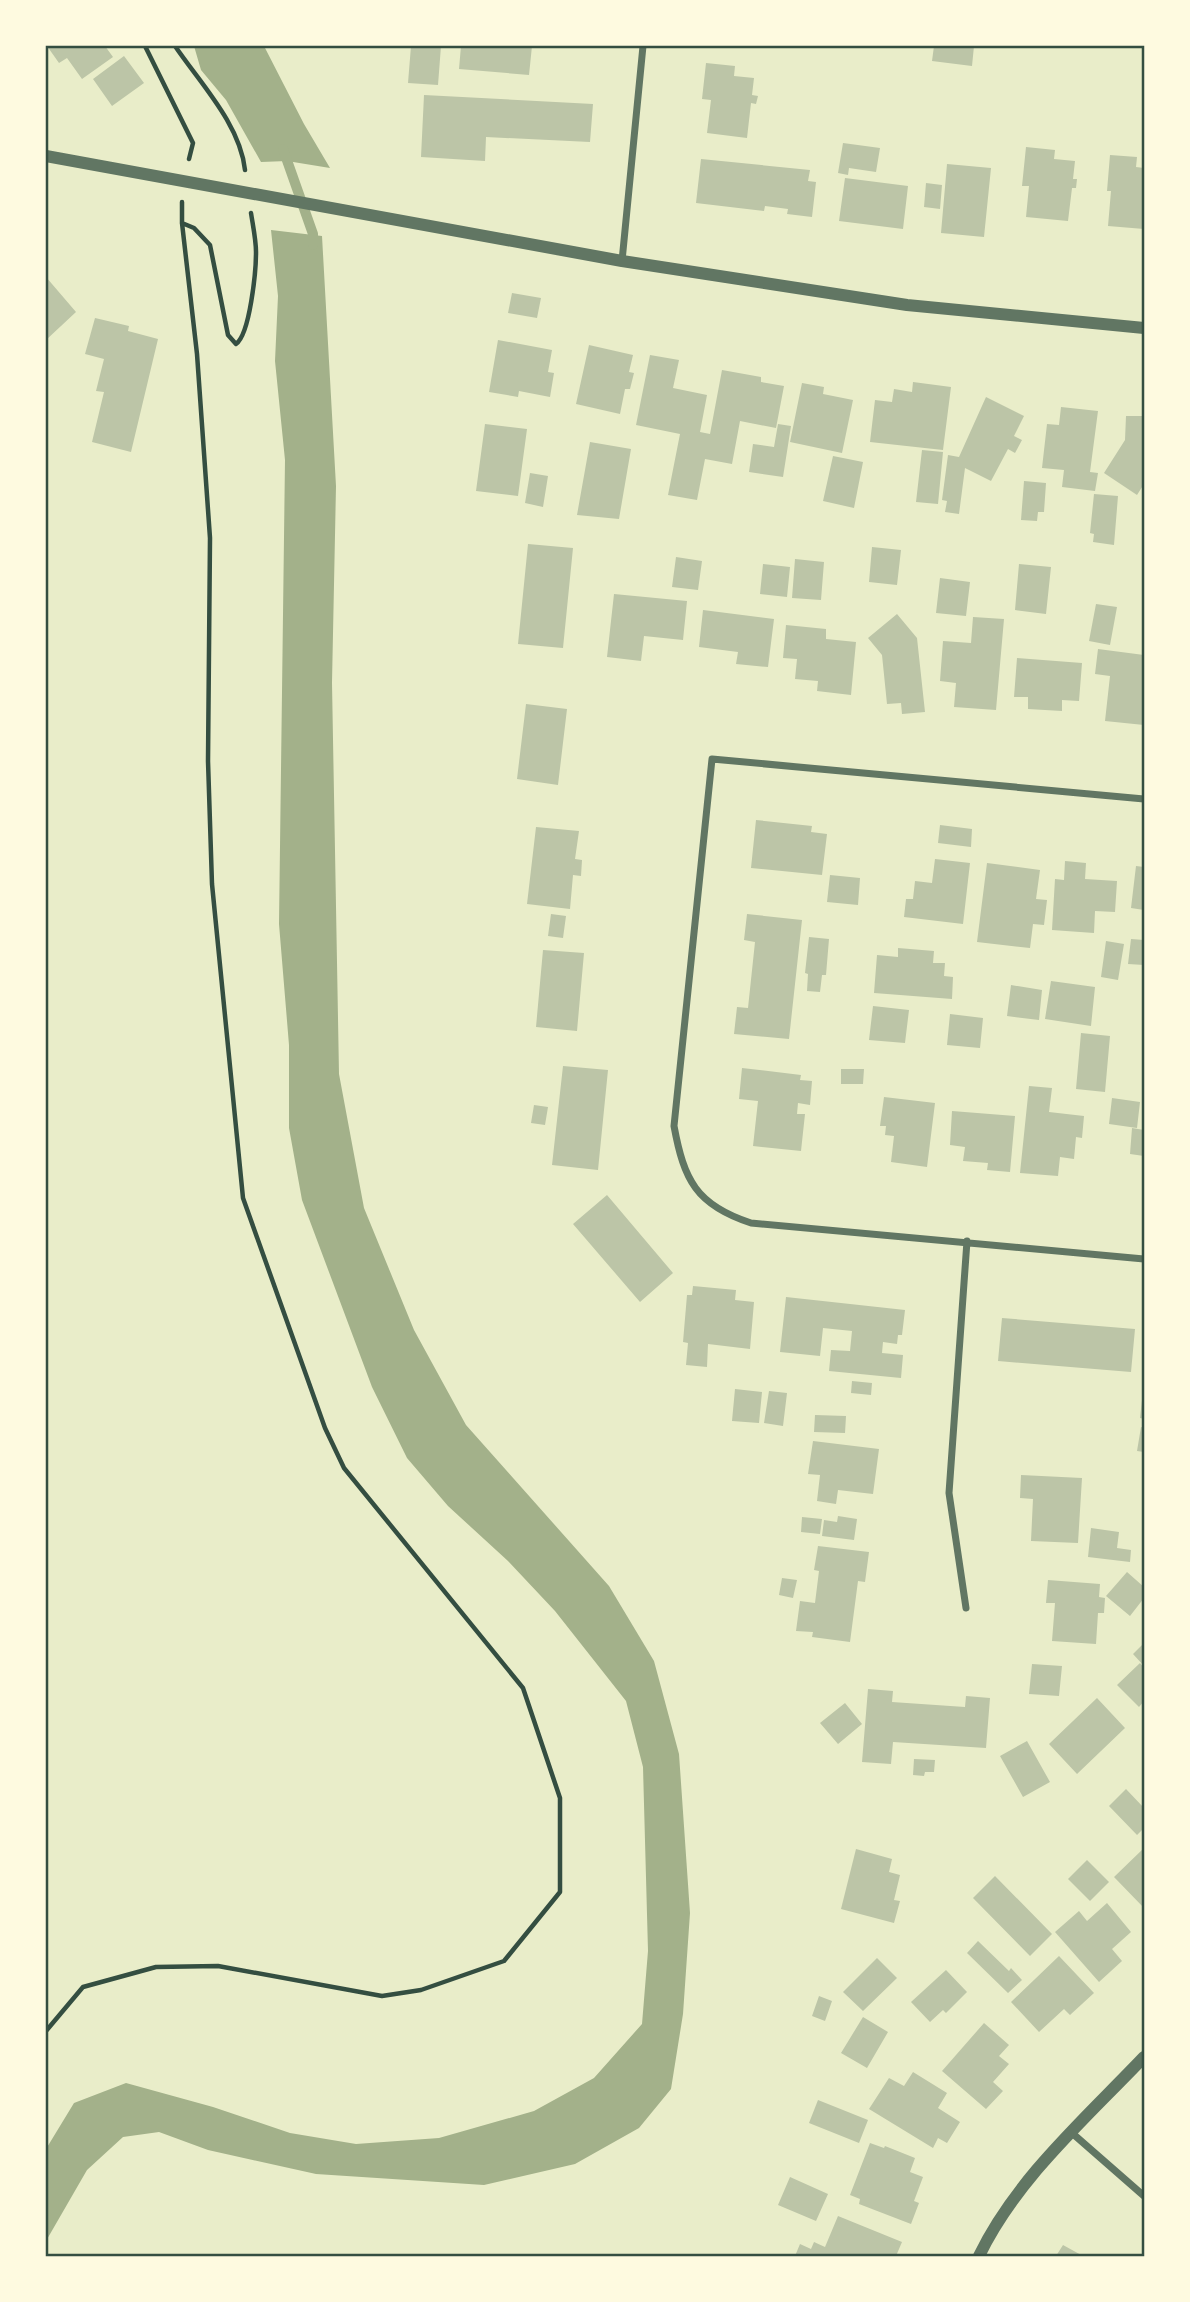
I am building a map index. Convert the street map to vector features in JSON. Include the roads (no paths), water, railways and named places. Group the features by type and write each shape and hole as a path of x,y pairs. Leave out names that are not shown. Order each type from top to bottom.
{"street":[{"path":"622,261 643,46"},
{"path":"46,156 622,261 907,305 1144,328"},
{"path":"1144,799 712,759 674,1126 680,1156 689,1178 707,1201 726,1215 751,1223 1144,1259"},
{"path":"966,1608 949,1493 967,1241"},
{"path":"979,2256 1007,2209 1032,2177 1144,2057"},
{"path":"1072,2133 1144,2196"}],"waterway":[{"path":"283,149 313,234 313,245"}]}
